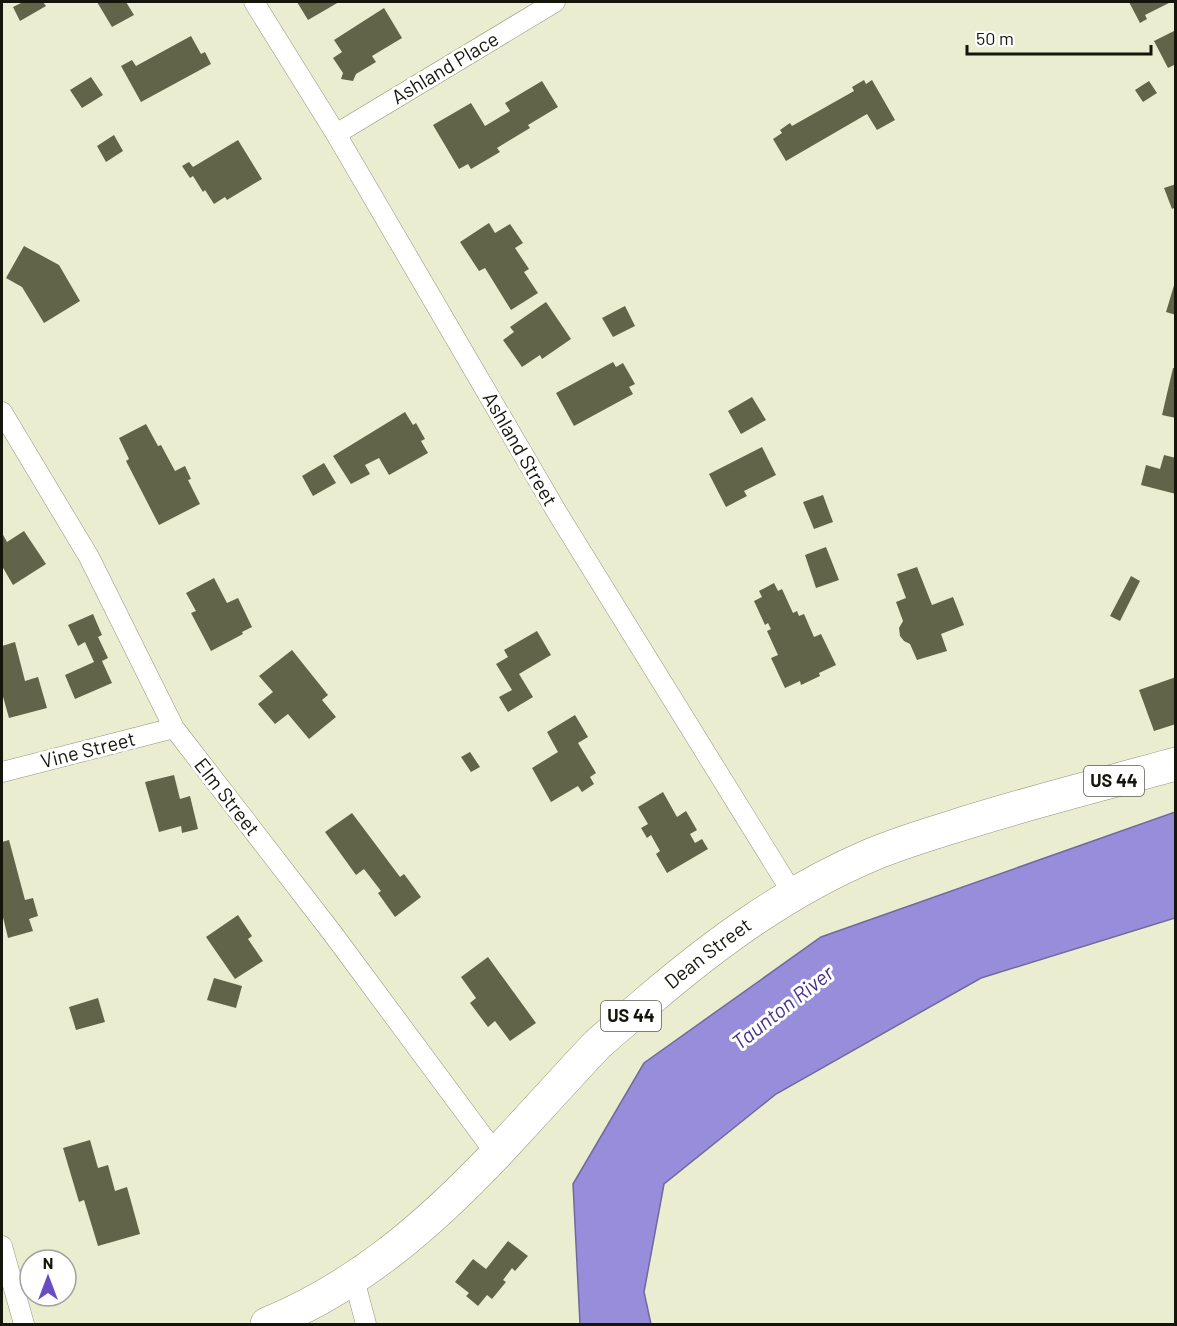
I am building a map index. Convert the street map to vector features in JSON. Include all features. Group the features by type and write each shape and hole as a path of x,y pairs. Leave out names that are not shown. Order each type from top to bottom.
{"highway":[{"name":"Dean Street","path":"267,1324 310,1305 354,1279 414,1233 496,1154 598,1043 672,980 765,911 855,862 909,841 984,816 1176,764"}],"street":[{"name":"Ashland Street","path":"254,2 336,134 552,504 793,894"},
{"name":"Ashland Place","path":"336,134 555,2"},
{"name":"Elm Street","path":"2,412 89,557 174,728 333,934 496,1154"},
{"name":"Vine Street","path":"2,772 174,728"},
{"path":"2,1246 24,1324"},
{"path":"354,1279 366,1324"}],"water":[{"name":"Taunton River","path":"1175,812 1175,918 981,978 776,1094 664,1184 644,1292 651,1324 580,1324 573,1184 644,1063 821,937"}],"building":[{"path":"23,2 43,2 46,6 20,21 13,7"},
{"path":"97,2 126,2 134,15 112,27"},
{"path":"297,2 339,2 308,20"},
{"path":"1129,2 1171,2 1145,15 1147,19 1140,23"},
{"path":"384,8 402,38 372,56 376,62 356,74 353,81 341,79 343,73 333,58 342,52 334,40"},
{"path":"1176,30 1176,64 1168,68 1154,41"},
{"path":"191,36 201,54 205,52 211,64 141,102 121,66 132,60 136,66"},
{"path":"91,77 103,95 82,108 70,90"},
{"path":"864,80 866,84 872,80 895,120 877,130 867,114 786,161 773,139 782,133 780,130 790,123 792,126 854,91 852,87"},
{"path":"542,81 558,107 528,125 530,128 497,148 500,152 471,169 468,164 459,169 433,125 471,103 485,126 510,111 505,103"},
{"path":"1149,81 1157,93 1143,102 1135,90"},
{"path":"114,135 123,151 106,162 97,146"},
{"path":"238,140 262,179 227,200 225,197 214,204 205,190 203,192 193,176 190,178 182,166 189,162 193,167"},
{"path":"1176,184 1176,207 1172,209 1164,188"},
{"path":"489,223 495,233 510,224 523,243 515,248 529,269 524,272 538,293 511,310 485,268 479,271 460,242"},
{"path":"24,246 59,265 80,301 44,323 22,287 6,278"},
{"path":"1176,282 1176,315 1166,312"},
{"path":"546,302 571,339 542,359 540,355 522,367 503,340 514,332 510,327"},
{"path":"625,306 635,326 613,337 602,318"},
{"path":"613,362 616,367 623,363 635,384 629,387 633,394 574,426 556,393"},
{"path":"1173,368 1176,368 1176,418 1162,415"},
{"path":"752,397 766,420 741,434 728,411"},
{"path":"405,412 413,425 416,423 425,439 421,441 428,453 389,475 379,458 365,465 370,474 351,484 333,456"},
{"path":"146,424 175,471 185,466 191,479 188,480 200,504 159,525 126,461 129,459 119,438"},
{"path":"762,447 776,475 744,491 747,496 726,507 709,474"},
{"path":"1164,455 1176,458 1176,494 1141,485 1146,465 1160,469"},
{"path":"324,463 336,483 313,496 302,476"},
{"path":"823,495 833,522 814,529 803,502"},
{"path":"24,531 46,564 13,585 2,566 2,533 7,542"},
{"path":"826,547 839,580 816,588 805,555"},
{"path":"917,567 932,605 953,597 964,625 941,634 947,651 917,660 910,644 900,636 899,628 903,621 896,602 906,598 897,574"},
{"path":"1131,576 1140,581 1120,621 1110,616"},
{"path":"214,578 227,603 238,598 252,627 211,651 191,613 196,611 186,593"},
{"path":"774,583 778,591 782,589 793,613 797,611 799,616 804,614 814,637 821,634 836,665 801,685 800,681 785,688 771,658 778,655 767,631 771,629 768,623 765,625 754,601 762,597 759,591"},
{"path":"93,614 102,635 98,637 108,658 102,661 112,683 75,699 65,675 94,662 85,642 78,646 68,625"},
{"path":"537,631 551,655 519,674 533,697 508,712 499,697 512,690 496,664 508,657 504,650"},
{"path":"15,642 25,681 38,677 47,708 9,718 2,693 2,646"},
{"path":"292,650 328,695 322,700 336,717 309,739 288,714 275,724 258,704 273,692 259,676"},
{"path":"1176,677 1176,724 1154,731 1139,690"},
{"path":"575,715 588,737 578,743 596,773 590,777 594,784 582,792 578,786 551,802 532,768 558,752 547,732"},
{"path":"470,752 480,767 471,772 461,757"},
{"path":"174,775 180,799 190,796 198,829 182,833 181,826 159,832 145,782"},
{"path":"663,792 677,817 686,811 697,830 690,834 695,843 702,839 708,849 667,873 656,854 660,851 651,835 647,838 641,828 648,824 638,807"},
{"path":"352,813 400,877 404,874 421,897 395,917 378,893 381,891 364,869 356,875 325,832"},
{"path":"9,840 25,900 33,898 38,916 29,919 33,931 8,938 2,913 2,842"},
{"path":"238,915 252,936 248,939 263,961 235,979 206,937"},
{"path":"488,957 536,1023 510,1041 495,1021 488,1027 470,1003 476,998 461,977"},
{"path":"214,978 242,986 236,1008 207,1000"},
{"path":"98,998 105,1022 76,1030 69,1007"},
{"path":"90,1140 98,1168 108,1165 115,1191 127,1187 140,1234 98,1246 84,1200 79,1202 63,1148"},
{"path":"508,1241 528,1256 515,1271 512,1268 503,1280 506,1282 492,1299 487,1295 478,1306 466,1296 469,1293 455,1282 473,1259 486,1269"}]}
